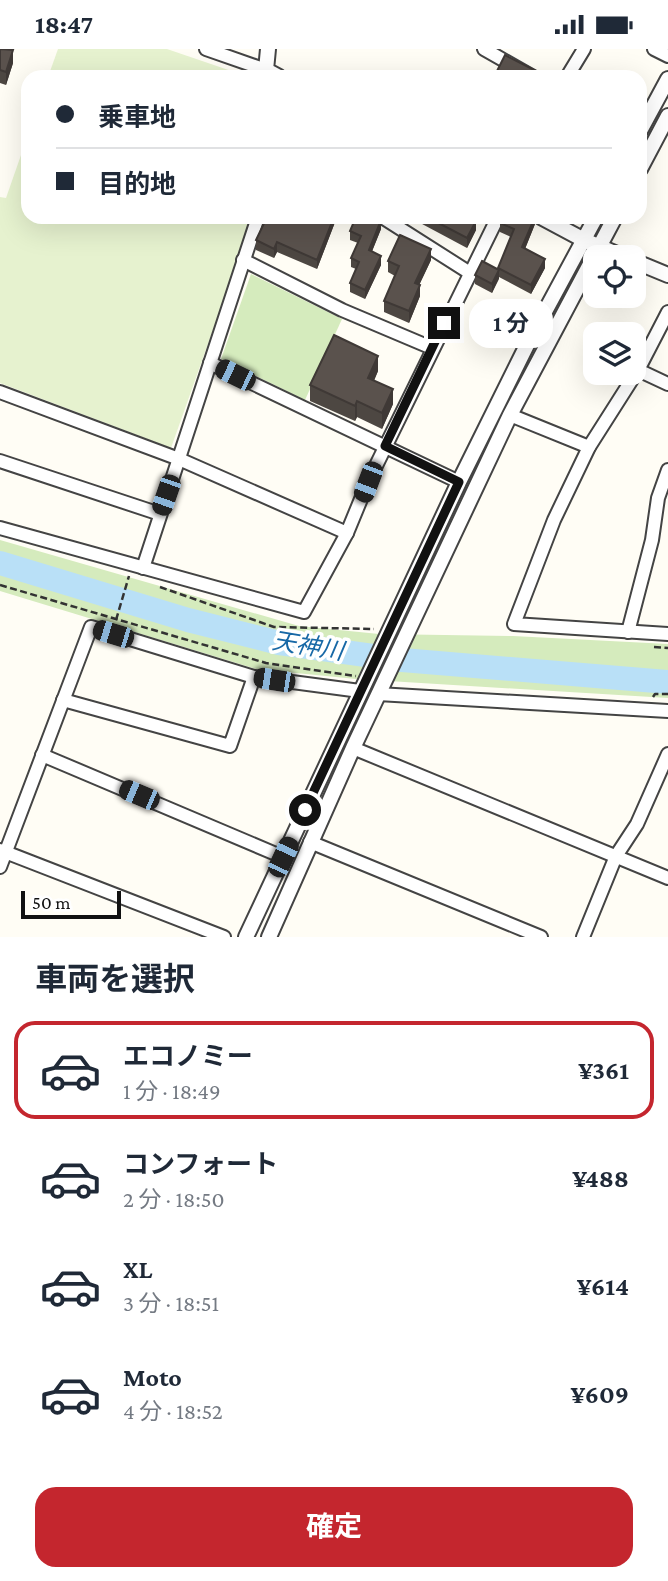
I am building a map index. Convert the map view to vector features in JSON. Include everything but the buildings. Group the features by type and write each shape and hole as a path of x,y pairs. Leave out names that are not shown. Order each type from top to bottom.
{"street":[{"path":"206,49 262,70"},
{"path":"268,49 272,70"},
{"path":"484,49 521,70"},
{"path":"571,70 584,49"},
{"path":"654,49 668,56"},
{"path":"647,118 668,79"},
{"path":"647,156 668,116"},
{"path":"143,568 256,224"},
{"path":"393,224 470,273"},
{"path":"0,528 304,612 347,533 385,446 494,224"},
{"path":"554,224 595,245"},
{"path":"246,937 459,482 527,345 592,224"},
{"path":"600,245 611,224"},
{"path":"243,260 342,310 432,348"},
{"path":"646,266 668,275"},
{"path":"269,937 403,638 510,415 583,277"},
{"path":"646,355 668,312"},
{"path":"210,363 459,482"},
{"path":"646,374 668,384"},
{"path":"628,385 589,447 554,520 514,624 668,634"},
{"path":"0,392 179,459 347,533"},
{"path":"510,415 589,447"},
{"path":"0,460 160,514"},
{"path":"628,632 653,540 658,498 668,470"},
{"path":"0,867 3,851 91,627 254,677 360,691"},
{"path":"63,700 230,746 254,677"},
{"path":"378,694 668,711"},
{"path":"353,748 668,878"},
{"path":"583,937 615,856 637,824 668,754"},
{"path":"42,755 283,857"},
{"path":"310,842 541,937"},
{"path":"3,851 224,937"}],"path":[{"path":"116,620 129,576"},
{"path":"0,585 266,663 367,676"}],"green space":[{"path":"58,49 167,49 228,70 50,70"},
{"path":"21,155 21,224 251,224 171,448 0,383 0,197 6,198"},
{"path":"251,274 342,319 305,400 221,359"},
{"path":"0,540 299,626 379,634 513,636 668,644 668,698 356,679 256,669 0,591"}],"waterway":[{"name":"天神川","path":"0,563 188,620 279,643 402,660 668,682"}],"route":[{"path":"305,810 459,482 385,446 444,323"}]}
